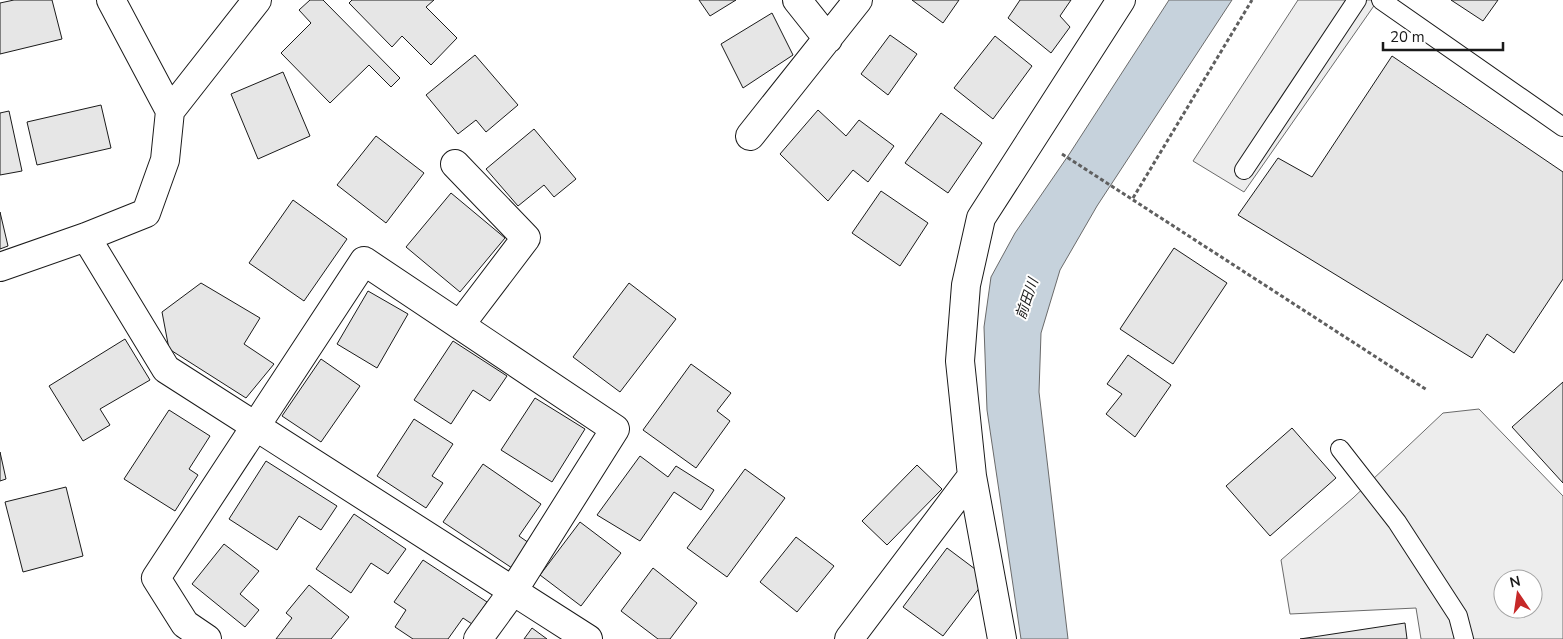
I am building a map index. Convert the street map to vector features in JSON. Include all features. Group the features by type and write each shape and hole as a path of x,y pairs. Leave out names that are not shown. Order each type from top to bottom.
{"street":[{"path":"111,0 170,111"},
{"path":"0,267 86,237 146,212 165,160 170,111 257,0"},
{"path":"797,0 828,39"},
{"path":"750,136 858,0"},
{"path":"1002,639 972,476 960,361 966,285 981,218 1122,0"},
{"path":"455,164 526,238 460,325"},
{"path":"86,237 166,369 588,639"},
{"path":"207,639 184,624 156,578 364,261 616,429 512,591 478,639"},
{"path":"849,639 972,476"}],"lane":[{"path":"1244,170 1357,0"},
{"path":"1381,0 1563,127"},
{"path":"1340,449 1402,530 1458,616 1464,639"}],"path":[{"path":"1133,198 1252,0"},
{"path":"1034,136 1133,198 1427,390"}],"shaded area":[{"path":"1298,0 1378,0 1244,192 1193,161"},
{"path":"1479,409 1563,496 1563,639 1421,639 1416,608 1290,614 1281,560 1353,498 1443,413"}],"water":[{"name":"前田川","path":"1169,0 1232,0 1097,206 1060,270 1041,333 1039,392 1068,639 1021,639 987,410 984,327 991,277 1015,233 1070,153"}],"building":[{"path":"14,0 52,0 62,39 0,54 0,3"},
{"path":"310,0 323,0 400,78 391,87 369,65 330,103 281,53 311,23 299,10"},
{"path":"352,0 434,0 426,7 457,38 431,65 402,36 392,47 349,3"},
{"path":"699,0 736,0 710,16"},
{"path":"912,0 959,0 943,23"},
{"path":"1020,0 1071,0 1060,16 1070,27 1051,53 1008,18"},
{"path":"1451,0 1498,0 1483,21"},
{"path":"772,13 793,55 743,88 721,44"},
{"path":"890,35 917,54 888,95 861,74"},
{"path":"995,36 1032,66 993,119 954,88"},
{"path":"475,55 518,105 486,132 476,120 458,134 426,95"},
{"path":"1392,56 1563,172 1563,279 1514,353 1487,334 1472,358 1238,215 1278,158 1312,177"},
{"path":"283,72 310,136 258,159 231,94"},
{"path":"101,105 111,148 37,165 27,122"},
{"path":"818,110 846,136 859,120 894,146 868,182 853,170 828,201 780,154"},
{"path":"9,111 22,171 0,175 0,113"},
{"path":"941,113 982,143 948,193 905,163"},
{"path":"534,129 576,179 554,197 544,185 518,206 486,169"},
{"path":"376,136 424,173 386,223 337,185"},
{"path":"881,191 928,223 900,266 852,233"},
{"path":"451,193 505,238 460,292 406,247"},
{"path":"293,200 347,239 304,301 249,263"},
{"path":"0,212 8,246 0,249"},
{"path":"1174,248 1227,283 1173,364 1120,329"},
{"path":"201,283 260,318 244,344 274,364 246,398 169,349 162,312"},
{"path":"629,283 676,319 620,392 573,357"},
{"path":"368,291 408,314 377,368 337,344"},
{"path":"125,339 150,380 100,409 110,425 83,441 49,386"},
{"path":"453,341 507,376 490,401 473,390 451,424 414,400"},
{"path":"1128,355 1171,385 1135,437 1106,414 1122,394 1107,384"},
{"path":"321,359 360,386 321,442 282,416"},
{"path":"691,364 731,393 717,411 730,421 696,468 643,430"},
{"path":"1563,382 1563,483 1512,427"},
{"path":"535,398 585,429 552,482 501,450"},
{"path":"169,410 210,436 189,469 198,475 175,511 124,479"},
{"path":"414,419 453,444 432,476 443,483 426,508 377,476"},
{"path":"1292,428 1336,478 1270,536 1226,486"},
{"path":"0,452 6,479 0,481"},
{"path":"640,456 668,477 676,466 714,490 701,510 674,492 640,541 597,515"},
{"path":"266,461 337,506 321,530 299,516 277,550 229,519"},
{"path":"483,464 541,504 519,536 529,543 512,568 443,522"},
{"path":"917,465 942,489 887,545 862,521"},
{"path":"745,469 785,498 727,577 687,548"},
{"path":"66,487 83,556 23,572 5,502"},
{"path":"354,514 406,549 388,574 371,563 351,593 316,569"},
{"path":"580,522 621,553 581,606 540,575"},
{"path":"796,537 834,566 797,612 760,582"},
{"path":"224,544 259,571 240,594 259,610 245,627 192,584"},
{"path":"947,548 987,578 943,636 903,607"},
{"path":"423,560 487,602 472,624 463,618 448,639 413,639 395,627 406,610 394,602"},
{"path":"653,568 697,603 670,639 658,639 621,611"},
{"path":"309,585 349,617 331,639 276,639 292,618 286,613"},
{"path":"1405,623 1407,639 1300,639"},
{"path":"532,628 547,639 524,639"}]}
